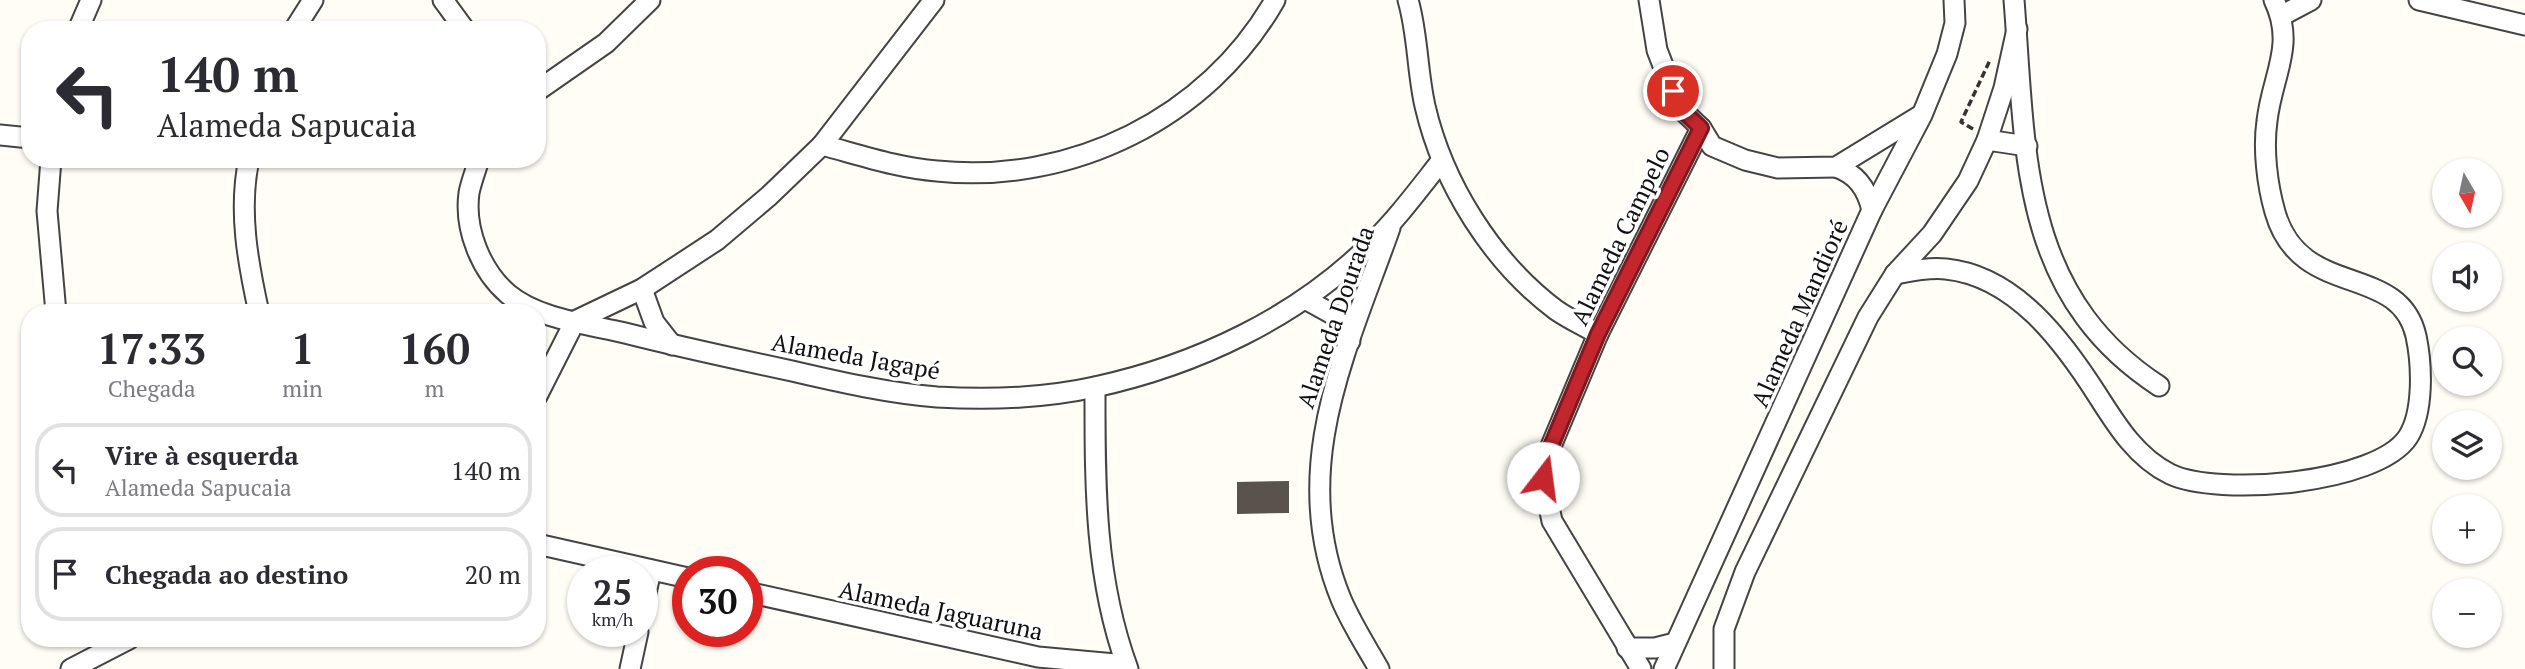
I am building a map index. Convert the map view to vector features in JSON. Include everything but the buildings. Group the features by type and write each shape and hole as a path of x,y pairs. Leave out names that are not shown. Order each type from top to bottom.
{"street":[{"path":"82,21 91,0"},
{"path":"300,21 313,0"},
{"path":"443,0 458,21"},
{"path":"546,85 606,43 650,0"},
{"path":"546,378 575,321 642,289 717,240 769,196 822,145 934,0"},
{"path":"822,145 897,165 937,171 985,173 1042,167 1088,155 1136,134 1187,101 1216,77 1250,39 1275,0"},
{"path":"1408,0 1426,109 1442,160 1469,213 1505,261 1557,310 1598,334"},
{"path":"1649,0 1657,50 1679,107 1701,128 1712,146 1745,160 1778,168 1836,167 1847,170 1868,193 1871,210"},
{"name":"Alameda Mandioré","path":"1664,669 1871,210 1922,115 1947,54 1955,23 1954,0"},
{"path":"2014,0 2027,146 2041,227 2057,275 2076,307 2100,337 2134,370 2159,386"},
{"path":"1895,274 1931,269 1954,270 1990,282 2010,293 2049,330 2078,365 2140,453 2172,475 2202,484 2245,485 2359,470 2398,447 2407,439 2416,418 2419,362 2416,337 2408,314 2388,295 2310,265 2292,247 2275,212 2267,168 2266,124 2285,44 2277,8 2311,0"},
{"path":"2419,0 2525,24"},
{"path":"1724,669 1724,629 1745,572 1868,317 1895,274 1932,234 1957,199 1989,134 2017,29"},
{"path":"1836,167 1922,115"},
{"name":"Alameda Campelo","path":"1641,669 1552,521 1543,478 1546,458 1598,334 1701,128"},
{"path":"1989,134 2027,146"},
{"path":"0,135 21,137"},
{"name":"Alameda Jagapé","path":"546,313 672,345 867,388 936,397 993,398 1096,387 1200,354 1245,334 1305,299 1368,247 1393,221 1442,160"},
{"path":"50,168 47,211 55,304"},
{"path":"248,168 244,220 249,268 257,304"},
{"name":"Alameda Jagapé","path":"476,168 469,194 470,225 486,267 507,293 522,304"},
{"name":"Alameda Dourada","path":"1379,669 1340,596 1322,522 1319,478 1323,430 1337,374 1393,221"},
{"path":"642,289 654,322 672,345"},
{"path":"1305,299 1334,315 1350,341"},
{"path":"1096,387 1094,494 1099,550 1109,608 1127,667"},
{"path":"546,546 590,556"},
{"name":"Alameda Jaguaruna","path":"763,596 1038,657 1127,667"},
{"path":"1627,648 1655,648 1675,643"},
{"path":"71,669 114,647"},
{"path":"630,669 635,647"}],"path":[{"path":"1989,134 1969,129 1961,122 1992,56"}],"route":[{"path":"1543,478 1546,458 1598,334 1701,128 1679,107 1673,91"}]}
